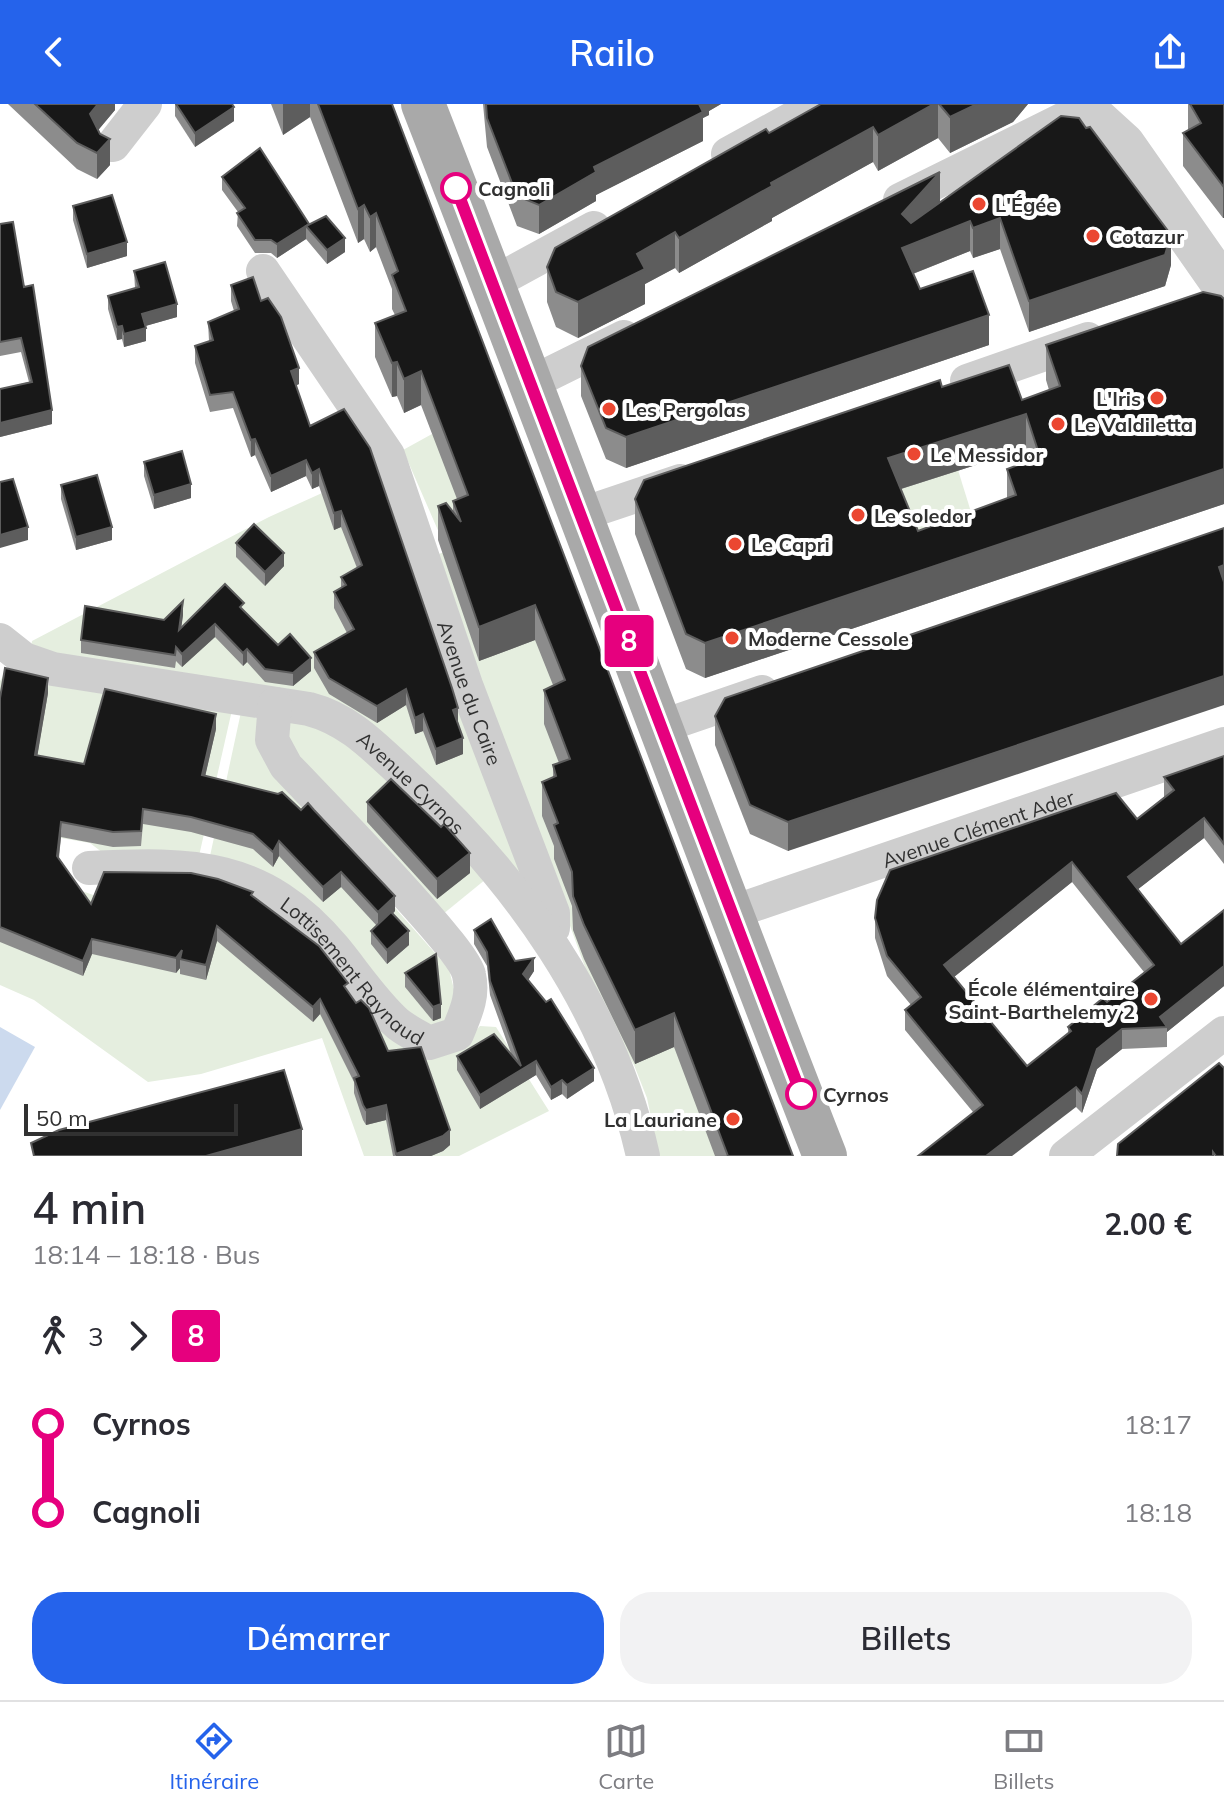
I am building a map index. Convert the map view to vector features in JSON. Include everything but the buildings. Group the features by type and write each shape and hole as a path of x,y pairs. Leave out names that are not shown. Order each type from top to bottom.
{"main road":[{"path":"423,104 825,1156"}],"street":[{"path":"113,145 145,104"},
{"path":"698,170 819,104"},
{"path":"871,215 1082,106 1124,144 1216,293"},
{"path":"493,283 617,215"},
{"name":"Avenue du Caire","path":"263,271 384,448 466,685 553,913 553,928 545,936"},
{"path":"531,383 659,319"},
{"path":"932,393 1111,331"},
{"path":"582,514 708,471"},
{"name":"Avenue Cyrnos","path":"0,640 24,659 53,669 325,713 356,730 481,849 514,889 545,936 614,1057 632,1104 643,1156"},
{"path":"660,727 785,684"},
{"name":"Lottisement Raynaud","path":"89,868 133,866 215,871 259,885 298,910 397,1023 429,1043 457,1034 471,998 469,971 434,927 286,766 272,740 275,704"},
{"name":"Avenue Clément Ader","path":"730,913 1224,744"},
{"path":"1066,1156 1224,1033"}],"green space":[{"path":"432,434 495,518 718,1156 659,1156 647,1098 634,1065 599,1006 547,862 428,558 447,551 403,450"},
{"path":"362,470 541,911 370,727 47,656 31,647 32,641 269,517 342,484"},
{"path":"958,470 980,541 918,566 888,493"},
{"path":"10,665 232,710 199,856 103,853 90,843 61,838 53,846 52,861 82,891 356,989 459,1047 480,1026 496,1027 549,1111 459,1156 364,1156 322,1038 201,1074 148,1082 34,1000 0,985 0,681"},
{"path":"241,712 257,718 276,773 449,969 457,1016 431,1030 210,856"},
{"path":"288,719 323,728 348,742 486,879 437,919 286,744"}],"water":[{"path":"0,1027 35,1047 0,1110"}],"bus line":[{"name":"8","path":"456,188 582,514 713,872 801,1094"}],"place":[{"name":"Cagnoli","path":"456,188"},
{"name":"L'Égée","path":"979,204"},
{"name":"Cotazur","path":"1093,236"},
{"name":"L'Iris","path":"1157,398"},
{"name":"Les Pergolas","path":"609,409"},
{"name":"Le Valdiletta","path":"1058,424"},
{"name":"Le Messidor","path":"914,454"},
{"name":"Le soledor","path":"858,515"},
{"name":"Le Capri","path":"735,544"},
{"name":"Moderne Cessole","path":"732,638"},
{"name":"École élémentaire Saint-Barthelemy 2","path":"1151,999"},
{"name":"Cyrnos","path":"801,1094"},
{"name":"La Lauriane","path":"733,1119"}]}
